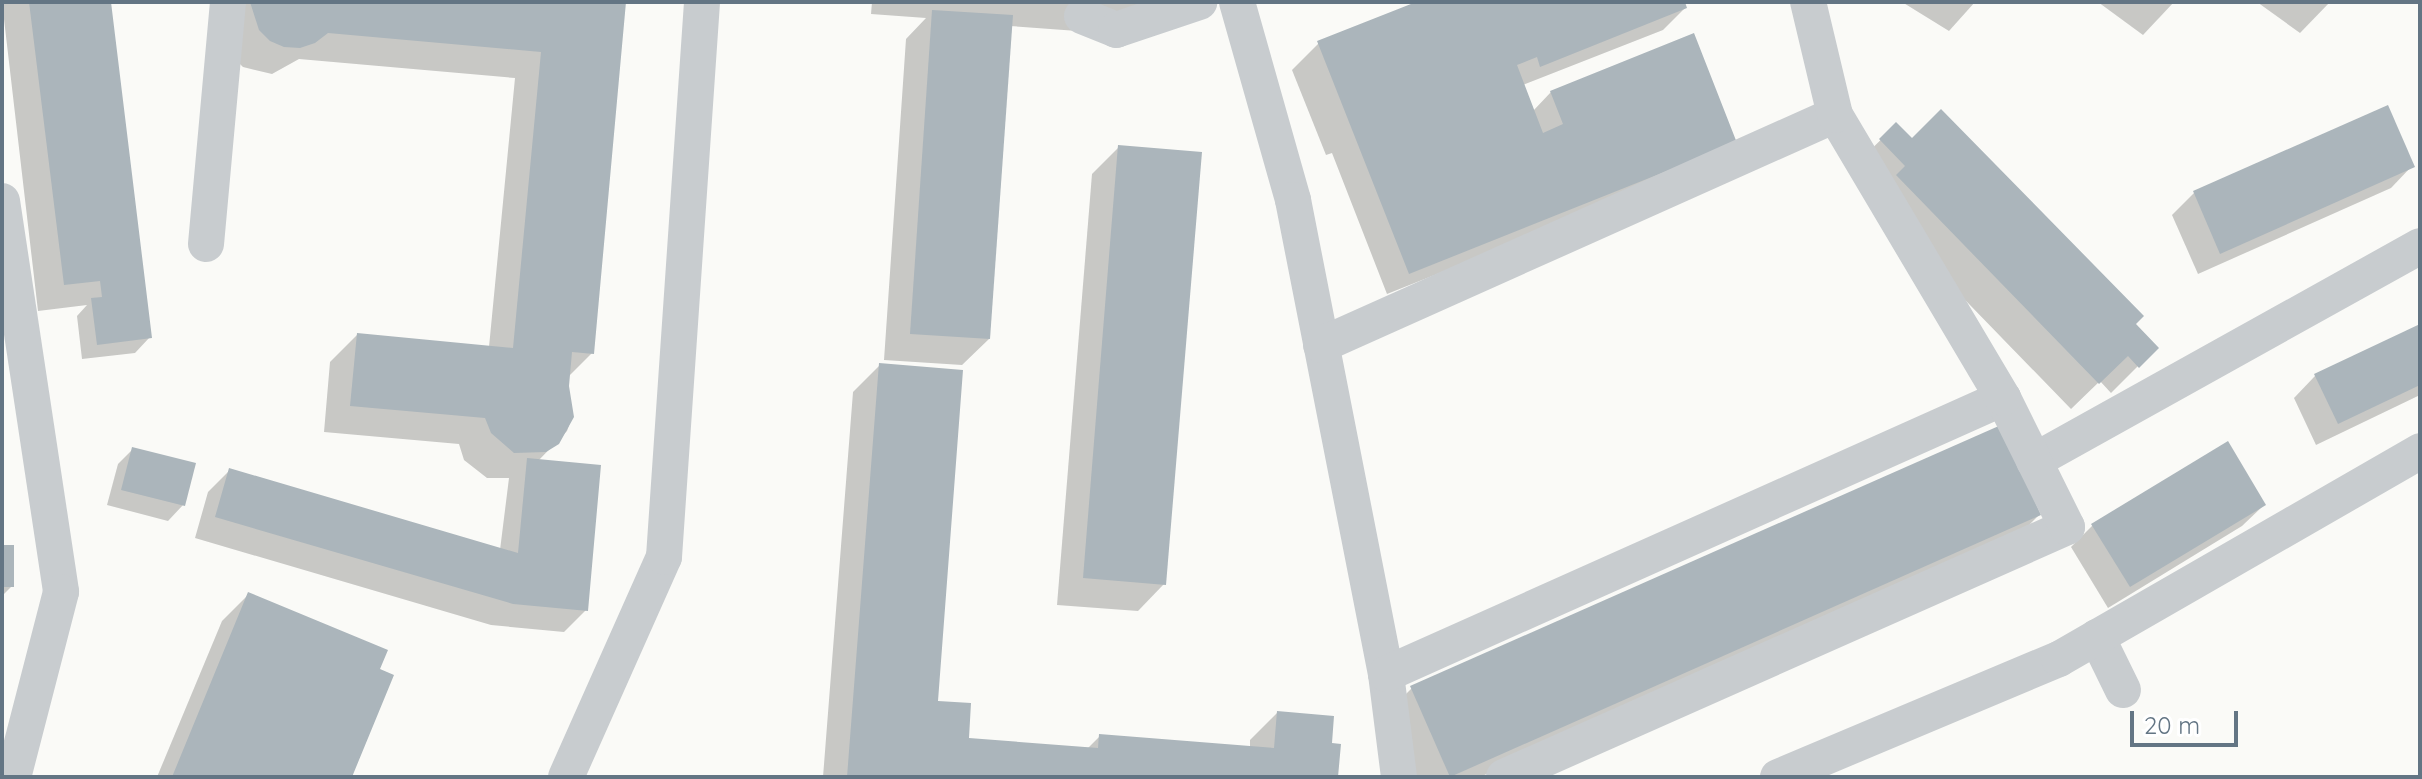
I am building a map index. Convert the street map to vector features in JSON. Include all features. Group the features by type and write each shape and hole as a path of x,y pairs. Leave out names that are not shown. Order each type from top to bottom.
{"street":[{"path":"206,244 228,2"},
{"path":"566,777 664,557 702,2"},
{"path":"1082,16 1116,30 1199,2"},
{"path":"1237,2 1293,200 1386,674 1399,777"},
{"path":"1504,777 2067,527 2003,398 1835,115 1808,2"},
{"path":"1321,345 1835,115"},
{"path":"2,201 61,592 13,734 13,777"},
{"path":"2034,461 2420,246"},
{"path":"1386,674 2003,398"},
{"path":"1778,777 2059,659 2420,451"},
{"path":"2097,637 2123,690"}],"building":[{"path":"29,2 111,2 152,338 97,345 91,298 102,297 100,281 64,285"},
{"path":"250,2 626,2 594,354 572,352 569,386 574,417 559,444 546,452 514,453 491,433 485,418 350,406 357,333 513,348 541,52 328,33 315,43 300,48 284,47 270,41 259,30"},
{"path":"1416,2 1685,2 1687,8 1540,67 1537,57 1517,65 1543,133 1563,124 1550,91 1694,33 1737,143 1409,274 1317,41"},
{"path":"932,10 1013,15 990,339 910,334"},
{"path":"2388,105 2415,167 2220,254 2193,191"},
{"path":"1941,109 2144,316 2136,324 2159,348 2139,368 2128,356 2099,384 1896,175 1905,166 1879,139 1896,122 1912,138"},
{"path":"1118,145 1202,152 1166,585 1083,578"},
{"path":"2420,324 2420,385 2338,424 2314,374"},
{"path":"879,363 963,370 938,701 971,703 969,738 1098,748 1099,734 1274,748 1277,711 1334,716 1332,743 1341,744 1338,777 847,777"},
{"path":"2001,425 2041,515 1450,777 1410,686"},
{"path":"2228,441 2266,505 2130,587 2091,524"},
{"path":"132,447 196,463 185,506 121,490"},
{"path":"527,458 601,465 588,611 513,604 215,517 229,468 518,553"},
{"path":"2,545 14,545 14,587 2,587"},
{"path":"248,592 388,650 380,669 394,675 352,777 172,777"}]}
